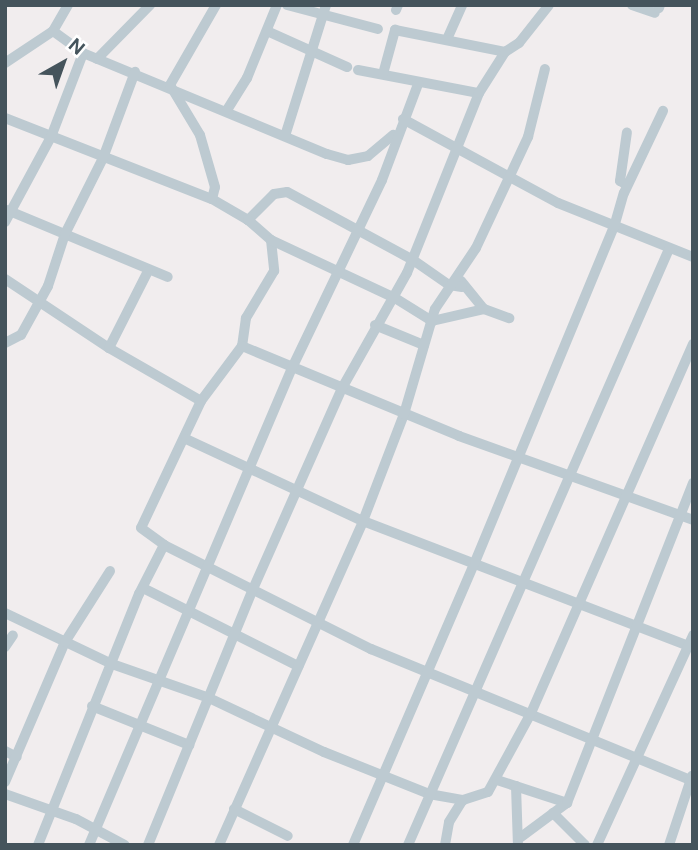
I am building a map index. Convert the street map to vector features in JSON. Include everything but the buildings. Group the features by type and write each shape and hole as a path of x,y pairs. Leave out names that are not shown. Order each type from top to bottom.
{"street":[{"path":"5,63 53,31 68,5"},
{"path":"97,59 150,5"},
{"path":"170,85 216,5"},
{"path":"228,110 277,5"},
{"path":"287,5 325,11 378,29"},
{"path":"449,37 461,5"},
{"path":"148,845 253,589 299,492 341,390 375,325 395,298 413,260 479,93 505,52 519,43 548,5"},
{"path":"632,5 658,9"},
{"path":"285,135 325,11"},
{"path":"383,74 395,30 449,37 505,52"},
{"path":"53,31 83,53 170,85 348,160 368,156 388,143 405,117"},
{"path":"267,31 352,68 479,93"},
{"path":"5,222 8,211 51,137 83,53"},
{"path":"219,845 363,521 404,414 432,321 449,285 477,248 528,137 545,69"},
{"path":"5,343 21,335 39,302 65,234 103,158 135,72"},
{"path":"89,845 157,677 292,368 357,233 418,83"},
{"path":"170,85 200,135 215,187 212,200"},
{"path":"352,845 475,562 614,227 627,185 663,111"},
{"path":"405,117 459,146 509,179 614,227 693,257"},
{"path":"5,118 212,200 248,220 271,240 337,274 395,298 432,321 484,309"},
{"path":"627,131 620,181 627,185"},
{"path":"248,220 274,194 286,192 311,202 357,233 413,260 449,285 463,287"},
{"path":"8,211 168,277"},
{"path":"271,240 274,271 246,318 242,346 201,401 186,439 141,528 164,545 316,623 426,675 531,713 692,779 669,845"},
{"path":"408,845 521,578 669,249"},
{"path":"109,348 148,271"},
{"path":"456,276 484,309 509,318"},
{"path":"5,279 109,348 201,401"},
{"path":"375,325 425,345"},
{"path":"5,613 112,664 157,677 209,698 274,725 324,752 429,794 463,800 488,792 497,780 531,713 577,600 693,344"},
{"path":"242,346 341,390 693,520"},
{"path":"186,439 363,521 521,578 691,647"},
{"path":"519,841 566,803 693,483"},
{"path":"38,845 92,706 164,545"},
{"path":"5,782 65,642 110,571"},
{"path":"143,588 298,666"},
{"path":"5,647 13,635"},
{"path":"597,845 691,647 693,635"},
{"path":"92,706 189,745"},
{"path":"5,751 17,757"},
{"path":"497,780 566,803"},
{"path":"516,786 519,841"},
{"path":"5,794 50,809 125,845"},
{"path":"445,845 449,822 463,800"},
{"path":"235,809 288,836"},
{"path":"553,813 584,845"}]}
